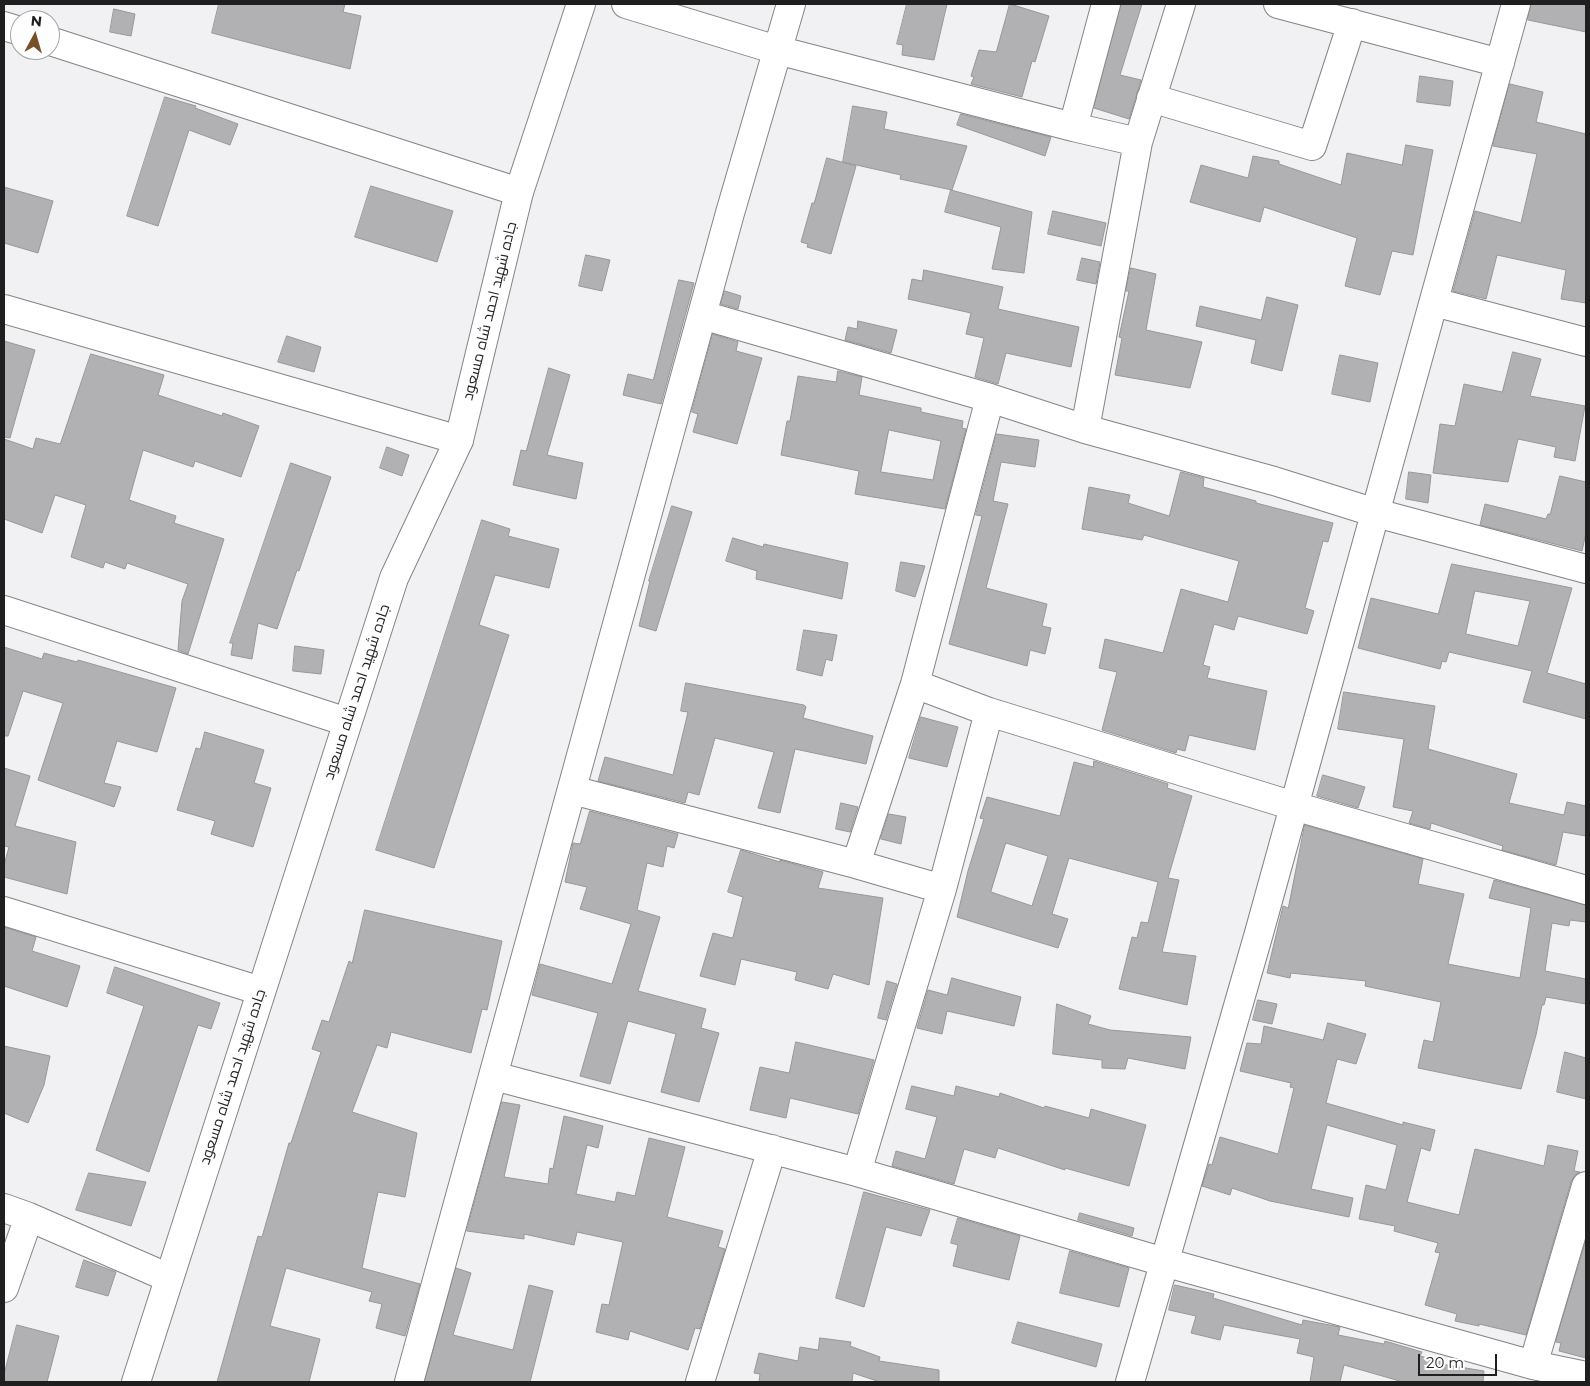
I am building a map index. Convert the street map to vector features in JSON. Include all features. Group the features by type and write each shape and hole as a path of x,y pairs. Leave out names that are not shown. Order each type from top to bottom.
{"street":[{"name":"جاده شهيد احمد شاه مسعود","path":"136,1382 394,578 459,440 519,192 581,4"},
{"path":"626,4 778,50 1073,127 1138,142"},
{"path":"409,1382 702,315 791,4"},
{"path":"1073,127 1106,4"},
{"path":"1085,429 1138,142 1181,4"},
{"path":"1278,4 1500,63"},
{"path":"1130,1382 1294,806 1516,4"},
{"path":"1151,98 1312,146 1352,23"},
{"path":"60,44 519,192"},
{"path":"1434,302 1586,342"},
{"path":"4,309 459,440"},
{"path":"702,315 990,398 1085,429 1274,481 1376,513 1586,569"},
{"path":"856,864 915,684 990,398"},
{"path":"4,610 347,722"},
{"path":"915,684 989,712 1294,806 1586,890"},
{"path":"857,1172 942,889 989,712"},
{"path":"572,790 856,864 942,889"},
{"path":"4,911 261,991"},
{"path":"494,1076 857,1172 1164,1262 1533,1365 1586,1376"},
{"path":"700,1382 772,1149"},
{"path":"1533,1365 1586,1186"},
{"path":"4,1288 16,1212 169,1278"}],"building":[{"path":"219,4 345,4 343,12 361,16 350,69 212,33"},
{"path":"907,4 947,4 934,60 902,55 903,45 897,44"},
{"path":"1010,4 1049,16 1035,62 1032,61 1022,97 971,84 974,77 971,76 979,50 996,52"},
{"path":"1121,4 1142,4 1120,75 1141,80 1129,119 1094,108"},
{"path":"1531,4 1586,4 1586,32 1528,20"},
{"path":"114,9 135,14 131,36 110,32"},
{"path":"1420,76 1453,81 1450,106 1417,102"},
{"path":"1510,84 1543,92 1536,122 1586,134 1586,303 1561,299 1566,270 1497,255 1486,299 1453,291 1475,211 1521,223 1537,154 1493,146"},
{"path":"165,97 196,106 195,108 238,124 230,145 189,130 158,226 127,216"},
{"path":"853,106 887,112 884,129 967,146 952,190 900,179 901,175 843,162"},
{"path":"961,114 1051,137 1045,156 957,125"},
{"path":"1406,145 1433,150 1413,255 1392,251 1380,295 1345,286 1357,238 1264,207 1260,222 1190,202 1201,165 1248,178 1253,156 1279,161 1279,164 1341,185 1347,153 1402,165"},
{"path":"827,158 856,166 831,254 807,247 808,244 801,242"},
{"path":"371,186 453,211 437,262 355,237"},
{"path":"4,187 53,201 38,253 4,243"},
{"path":"951,190 1032,212 1024,273 992,269 1001,227 945,212"},
{"path":"1053,211 1106,223 1101,246 1048,234"},
{"path":"586,255 610,260 602,291 579,286"},
{"path":"1082,258 1100,262 1096,284 1077,280"},
{"path":"1131,268 1156,274 1146,330 1202,342 1190,388 1115,375 1122,338 1119,337 1129,291 1126,291"},
{"path":"924,270 1003,287 998,309 1079,327 1071,367 1006,353 998,384 975,377 984,338 966,334 971,313 908,299 912,279 922,281"},
{"path":"679,280 694,283 661,404 623,395 628,374 653,380"},
{"path":"725,291 741,296 738,309 721,304"},
{"path":"1267,297 1298,305 1282,371 1251,363 1256,340 1196,326 1200,306 1261,320"},
{"path":"858,321 897,330 891,353 845,340 848,327 857,329"},
{"path":"713,334 738,342 736,351 762,358 737,444 693,432 698,414 692,412"},
{"path":"287,336 321,347 314,372 278,362"},
{"path":"4,341 35,350 10,438 4,437"},
{"path":"1513,352 1541,359 1530,396 1585,406 1575,461 1554,457 1556,447 1518,439 1508,482 1433,473 1440,424 1455,426 1464,384 1502,392"},
{"path":"91,354 164,375 158,395 222,416 223,413 259,426 241,477 195,461 193,467 143,450 129,500 176,516 174,523 224,539 188,654 178,650 182,601 188,584 127,563 125,569 105,562 103,568 71,557 86,505 55,495 42,533 4,519 4,439 33,449 36,438 60,444"},
{"path":"1340,355 1378,363 1370,402 1332,394"},
{"path":"549,368 570,375 547,455 583,463 576,499 513,485 521,450 526,451"},
{"path":"838,371 862,377 859,395 921,408 921,412 963,421 962,428 966,429 945,509 855,494 859,471 781,455 787,421 790,421 798,376 836,382","holes":["889,430 941,441 933,480 881,472"]},
{"path":"997,434 1039,440 1035,467 1001,462 993,501 1008,504 986,588 1047,604 1042,626 1051,628 1045,654 1030,650 1027,666 949,644 982,516 976,515"},
{"path":"387,447 409,455 402,476 380,468"},
{"path":"291,463 331,477 277,629 258,623 252,659 231,655 233,643 230,643"},
{"path":"1181,472 1204,478 1203,487 1333,523 1328,542 1323,541 1305,608 1314,611 1307,634 1238,616 1234,630 1214,624 1203,665 1210,667 1207,678 1267,691 1255,750 1189,735 1185,751 1177,749 1176,753 1102,730 1117,672 1099,668 1105,639 1163,653 1181,589 1228,602 1239,561 1144,535 1142,540 1082,529 1089,487 1130,495 1128,503 1169,516"},
{"path":"1409,472 1431,475 1428,503 1406,499"},
{"path":"1560,476 1586,482 1586,533 1582,551 1480,525 1485,504 1546,519 1548,514 1550,514"},
{"path":"672,506 692,512 656,631 639,626 649,581"},
{"path":"482,520 510,529 508,536 559,549 549,588 495,575 479,625 509,635 434,868 376,850"},
{"path":"733,538 763,547 764,544 848,563 842,599 756,579 757,571 726,561"},
{"path":"901,562 925,566 915,597 896,591"},
{"path":"1452,564 1572,588 1547,673 1586,684 1586,719 1523,702 1532,671 1449,652 1446,662 1442,661 1440,669 1358,648 1371,598 1438,614","holes":["1475,591 1530,601 1518,646 1466,634"]},
{"path":"804,630 837,635 832,661 826,659 822,676 797,670"},
{"path":"295,646 324,650 321,674 293,671"},
{"path":"4,647 42,659 44,653 77,662 78,660 176,688 157,752 117,741 104,783 121,787 114,807 38,780 63,703 23,691 8,736 4,736"},
{"path":"686,683 804,705 806,707 803,718 873,736 866,764 795,749 780,813 758,808 774,752 715,738 699,795 688,792 685,803 598,781 605,757 673,775 688,712 681,711"},
{"path":"1344,692 1435,706 1428,749 1517,774 1509,803 1564,815 1567,802 1586,806 1586,836 1563,832 1556,865 1502,850 1503,846 1431,823 1430,829 1409,823 1413,811 1393,807 1404,739 1338,729"},
{"path":"921,717 958,727 947,767 909,758"},
{"path":"205,732 264,750 254,783 271,788 253,847 211,834 215,821 177,810 196,748 200,749"},
{"path":"1094,761 1168,784 1167,788 1192,796 1168,878 1179,880 1162,952 1196,956 1187,1005 1119,989 1132,937 1137,938 1141,922 1148,923 1158,882 1069,858 1052,914 1068,919 1058,948 957,917 968,871 984,819 980,818 987,797 1060,816 1074,762 1093,767","holes":["1006,843 1048,856 1032,906 991,892"]},
{"path":"4,768 30,776 15,826 76,842 67,894 4,877 4,865 9,847 4,846"},
{"path":"1323,775 1365,787 1358,808 1317,796"},
{"path":"841,803 858,807 850,832 836,829"},
{"path":"590,811 678,834 674,848 667,846 663,867 647,863 637,910 660,917 638,991 706,1009 701,1028 719,1033 699,1102 661,1092 676,1034 628,1021 610,1084 580,1076 598,1013 532,995 540,964 612,984 631,924 580,909 587,887 565,882 573,843 580,844"},
{"path":"889,814 906,817 901,844 881,839"},
{"path":"1305,825 1423,859 1418,884 1464,894 1448,964 1520,978 1531,908 1489,898 1494,880 1586,905 1586,922 1570,920 1569,926 1552,923 1545,971 1586,979 1586,1004 1546,997 1544,1005 1542,1005 1521,1089 1418,1068 1424,1040 1433,1042 1441,1002 1365,986 1366,981 1291,973 1290,978 1267,973 1283,906 1288,908"},
{"path":"741,850 823,872 818,888 883,898 869,985 833,974 828,989 795,980 797,972 741,959 735,985 700,976 713,933 733,937 743,897 728,892"},
{"path":"365,910 502,941 487,1010 482,1009 471,1053 391,1032 387,1048 377,1045 352,1112 417,1133 405,1197 378,1192 362,1268 420,1284 405,1336 376,1328 382,1304 369,1301 372,1292 286,1268 270,1326 320,1339 309,1382 217,1382 258,1236 262,1237 289,1143 291,1143 321,1052 312,1049 322,1020 329,1022 349,961 352,963"},
{"path":"4,927 36,937 32,951 80,966 67,1007 4,986"},
{"path":"115,967 220,1003 211,1029 198,1025 149,1172 96,1150 144,1006 107,993"},
{"path":"952,978 1021,997 1014,1026 947,1011 942,1034 917,1028 928,990 947,995"},
{"path":"887,981 897,984 886,1020 878,1018"},
{"path":"1258,1000 1277,1004 1272,1024 1253,1020"},
{"path":"1057,1004 1091,1016 1088,1024 1110,1030 1191,1037 1185,1069 1128,1058 1125,1069 1102,1068 1102,1060 1053,1054"},
{"path":"1328,1023 1366,1034 1356,1064 1337,1059 1326,1103 1403,1125 1403,1122 1435,1130 1430,1151 1421,1148 1407,1202 1459,1215 1475,1149 1544,1166 1548,1145 1578,1151 1574,1171 1580,1172 1575,1175 1571,1182 1526,1335 1479,1324 1479,1326 1455,1321 1457,1314 1425,1305 1440,1253 1435,1252 1438,1243 1394,1231 1395,1226 1359,1219 1366,1185 1386,1190 1397,1145 1327,1125 1311,1189 1353,1198 1349,1217 1270,1201 1232,1188 1230,1195 1202,1186 1209,1164 1212,1165 1220,1137 1278,1154 1294,1088 1290,1087 1291,1083 1240,1071 1247,1043 1261,1044 1264,1026 1323,1040"},
{"path":"796,1042 874,1060 858,1114 790,1098 786,1118 750,1110 760,1067 789,1073"},
{"path":"4,1046 50,1056 44,1085 28,1123 4,1113"},
{"path":"1565,1052 1586,1058 1586,1099 1557,1092"},
{"path":"912,1086 954,1096 956,1086 999,1097 1000,1093 1044,1108 1045,1106 1089,1118 1091,1109 1146,1125 1129,1186 1065,1168 1065,1170 998,1148 995,1158 964,1149 954,1184 892,1166 896,1151 925,1159 937,1117 906,1109"},
{"path":"502,1102 520,1105 504,1177 548,1184 550,1168 553,1169 564,1116 603,1126 598,1148 587,1145 576,1194 615,1202 617,1192 635,1196 649,1138 685,1147 667,1217 723,1231 718,1247 725,1249 700,1329 695,1328 688,1350 630,1331 628,1340 596,1332 602,1304 609,1305 623,1242 577,1232 574,1245 524,1234 524,1239 467,1231"},
{"path":"89,1173 146,1182 131,1226 76,1210"},
{"path":"864,1192 930,1210 921,1236 886,1227 864,1307 836,1298"},
{"path":"1080,1213 1134,1228 1132,1236 1078,1220"},
{"path":"958,1218 1020,1236 1009,1280 953,1266 958,1245 951,1243"},
{"path":"1586,1240 1586,1358 1559,1351 1561,1343 1556,1342"},
{"path":"1070,1251 1129,1268 1119,1307 1060,1293"},
{"path":"84,1260 116,1272 108,1296 76,1287"},
{"path":"456,1268 471,1273 453,1335 513,1350 529,1285 553,1291 530,1382 425,1382"},
{"path":"1175,1285 1214,1294 1213,1298 1302,1325 1303,1320 1340,1327 1338,1335 1384,1344 1385,1341 1422,1352 1420,1356 1442,1362 1441,1364 1484,1371 1483,1382 1403,1382 1344,1365 1340,1382 1310,1382 1314,1357 1297,1353 1300,1339 1224,1325 1220,1340 1191,1333 1196,1316 1169,1310"},
{"path":"1018,1322 1102,1344 1096,1367 1012,1343"},
{"path":"17,1325 59,1336 47,1382 4,1382 4,1375"},
{"path":"820,1338 851,1342 850,1346 880,1357 879,1361 939,1370 939,1382 880,1382 853,1373 852,1382 759,1382 760,1374 754,1373 759,1353 798,1361 800,1347 818,1350"}]}
